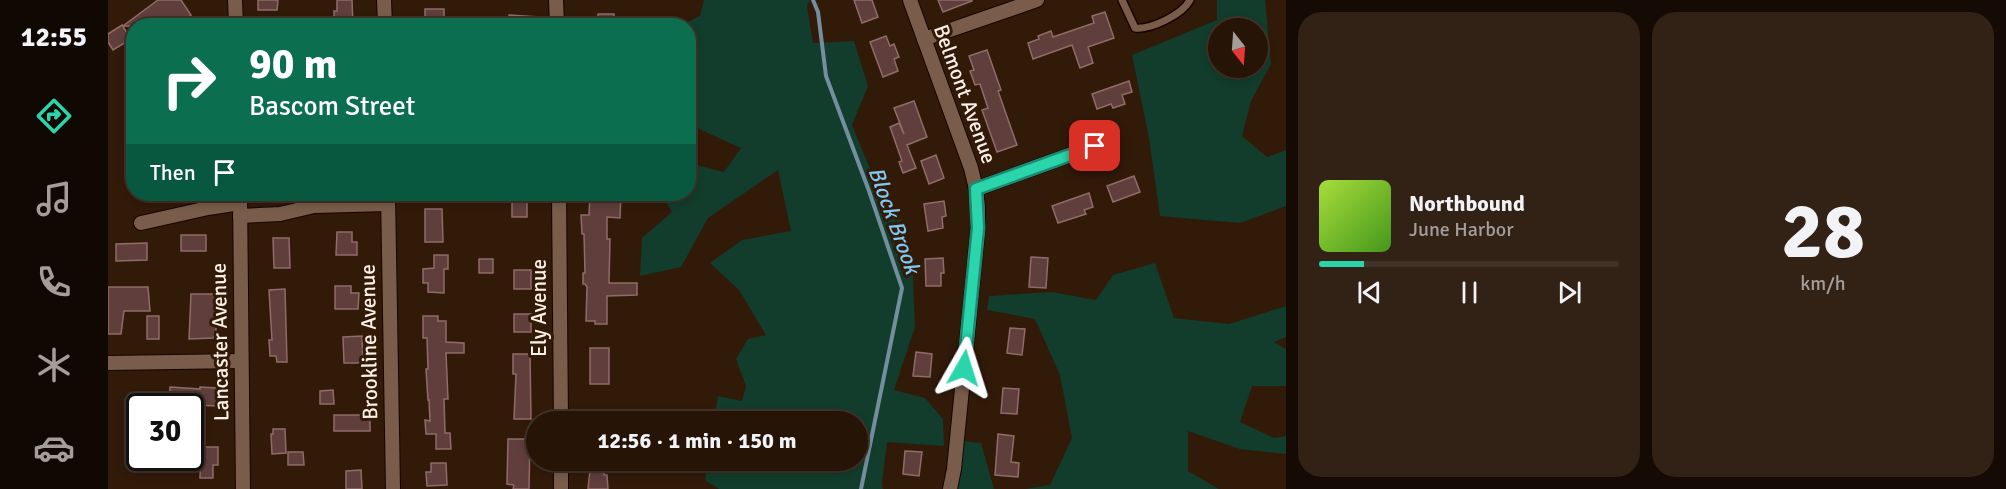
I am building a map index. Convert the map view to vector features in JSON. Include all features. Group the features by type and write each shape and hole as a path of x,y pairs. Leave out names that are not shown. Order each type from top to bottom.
{"street":[{"path":"235,0 236,18"},
{"path":"384,0 385,18"},
{"path":"556,0 557,18"},
{"name":"Belmont Avenue","path":"910,0 956,123 976,189 978,228 954,470 950,489"},
{"path":"924,39 1037,0"},
{"path":"976,189 1095,146"},
{"path":"141,223 208,208 240,204 280,214 314,206 367,201"},
{"name":"Brookline Avenue","path":"388,201 393,489"},
{"name":"Ely Avenue","path":"559,201 561,411"},
{"name":"Lancaster Avenue","path":"240,204 243,489"},
{"path":"108,363 241,361"},
{"path":"561,471 561,489"}],"lane":[{"path":"1122,0 1135,28 1142,29 1179,13 1186,8 1190,0"}],"green space":[{"path":"704,0 810,0 807,6 813,43 854,41 868,86 852,125 877,186 899,213 913,276 915,327 894,390 925,398 943,419 944,446 887,442 883,489 719,489 705,480 706,471 868,471 868,411 716,411 718,396 742,401 746,386 736,359 748,339 766,335 739,290 710,263 742,240 791,231 778,170 708,218 681,267 640,276 642,238 672,212 665,201 696,201 696,165 724,172 741,148 696,126 696,18 700,16"},
{"path":"1217,0 1265,0 1267,18 1217,18"},
{"path":"1208,24 1208,78 1263,78 1251,101 1242,136 1267,157 1286,150 1286,206 1240,223 1160,216 1149,138 1132,55"},
{"path":"1268,32 1271,64 1268,70"},
{"path":"1155,263 1174,318 1229,324 1286,306 1286,337 1274,342 1286,349 1286,386 1252,386 1240,422 1274,438 1286,436 1286,454 1240,449 1188,431 1188,471 1219,489 1025,489 1050,485 1072,438 1060,375 1035,319 987,310 989,296 1052,292 1096,300 1113,275"},
{"path":"963,441 981,443 994,489 957,489"}],"building":[{"path":"158,0 181,0 191,15 187,18 134,18"},
{"path":"258,0 278,0 277,10 258,10"},
{"path":"337,0 352,0 353,18 334,18 334,11 337,11"},
{"path":"854,0 872,0 878,17 862,23"},
{"path":"938,0 972,0 972,1 943,12"},
{"path":"425,9 444,9 444,18 425,18"},
{"path":"1105,12 1114,38 1088,47 1093,63 1080,68 1072,45 1033,59 1028,43 1039,39 1038,36 1051,31 1053,37 1094,23 1092,16"},
{"path":"598,14 614,14 614,18 598,18"},
{"path":"509,15 539,17 539,18 509,18"},
{"path":"122,25 126,31 126,42 113,50 108,42 108,34"},
{"path":"886,36 890,46 894,44 899,57 894,59 898,71 883,77 870,42"},
{"path":"987,50 1001,90 998,91 1017,145 997,152 982,110 988,108 980,84 975,85 970,71 974,70 969,56"},
{"path":"1129,81 1132,92 1122,95 1125,104 1113,108 1111,104 1097,109 1092,94"},
{"path":"914,101 927,137 907,145 916,168 903,173 899,162 902,161 890,127 899,123 904,134 894,108"},
{"path":"936,155 944,178 929,184 921,161"},
{"path":"1134,176 1140,192 1113,202 1107,186"},
{"path":"1089,193 1093,207 1084,210 1086,214 1058,223 1052,206"},
{"path":"512,201 527,201 527,217 512,217"},
{"path":"590,201 621,201 620,218 607,217 607,239 610,239 609,283 637,283 637,295 607,296 607,324 586,321 587,287 583,284 584,234 582,234 581,215 589,215"},
{"path":"944,201 946,216 942,217 943,228 928,231 924,204"},
{"path":"425,209 442,209 443,242 425,242"},
{"path":"337,232 352,232 352,242 357,242 357,255 336,255"},
{"path":"181,235 206,235 206,251 181,251"},
{"path":"273,238 289,238 290,268 274,268"},
{"path":"147,243 147,260 116,261 116,244"},
{"path":"434,255 448,255 448,269 444,269 444,293 428,292 428,283 423,283 423,269 434,268"},
{"path":"1031,257 1048,258 1046,288 1029,287"},
{"path":"943,258 944,273 941,273 941,286 926,286 925,259"},
{"path":"479,259 493,259 493,273 479,273"},
{"path":"514,270 531,270 531,289 514,289"},
{"path":"335,286 351,286 351,293 359,293 358,309 335,309"},
{"path":"108,287 148,287 150,311 124,311 121,334 108,334"},
{"path":"285,289 287,362 277,362 276,356 270,356 269,340 272,340 269,290"},
{"path":"191,294 222,294 222,311 216,310 214,338 189,339"},
{"path":"514,314 531,314 531,332 514,332"},
{"path":"147,316 159,316 159,339 147,339"},
{"path":"423,316 438,316 438,321 446,321 446,342 464,343 464,353 446,353 448,399 444,399 445,433 450,433 451,449 436,449 436,434 426,434 425,420 430,421 426,369 428,369 427,338 423,338"},
{"path":"1010,328 1025,329 1022,355 1007,353"},
{"path":"362,336 363,363 344,363 343,337"},
{"path":"590,348 609,348 609,384 590,384"},
{"path":"916,352 932,354 930,377 913,376"},
{"path":"513,354 530,354 531,411 526,411 526,419 514,419 516,374 513,374"},
{"path":"170,387 218,388 217,406 204,405 204,393 170,393"},
{"path":"1003,388 1019,389 1017,414 1001,413"},
{"path":"333,390 334,404 320,404 320,391"},
{"path":"334,415 370,415 370,431 334,431"},
{"path":"273,429 285,429 286,453 272,454"},
{"path":"998,434 1014,436 1011,462 1019,463 1018,477 995,475"},
{"path":"508,439 526,439 526,471 529,471 529,489 513,489 514,485 507,484"},
{"path":"204,447 218,447 218,465 213,465 213,478 200,478 200,471 204,471"},
{"path":"905,451 922,452 919,476 903,474"},
{"path":"288,452 303,452 304,465 288,465"},
{"path":"431,463 446,463 447,485 427,486 426,472 431,472"},
{"path":"361,470 362,489 346,489 346,471"},
{"path":"590,471 604,471 604,475 607,475 608,489 588,489"}],"waterway":[{"name":"Block Brook","path":"813,0 818,12 826,76 902,288 861,489"}],"route":[{"path":"964,368 978,228 976,189 1095,146"}]}
